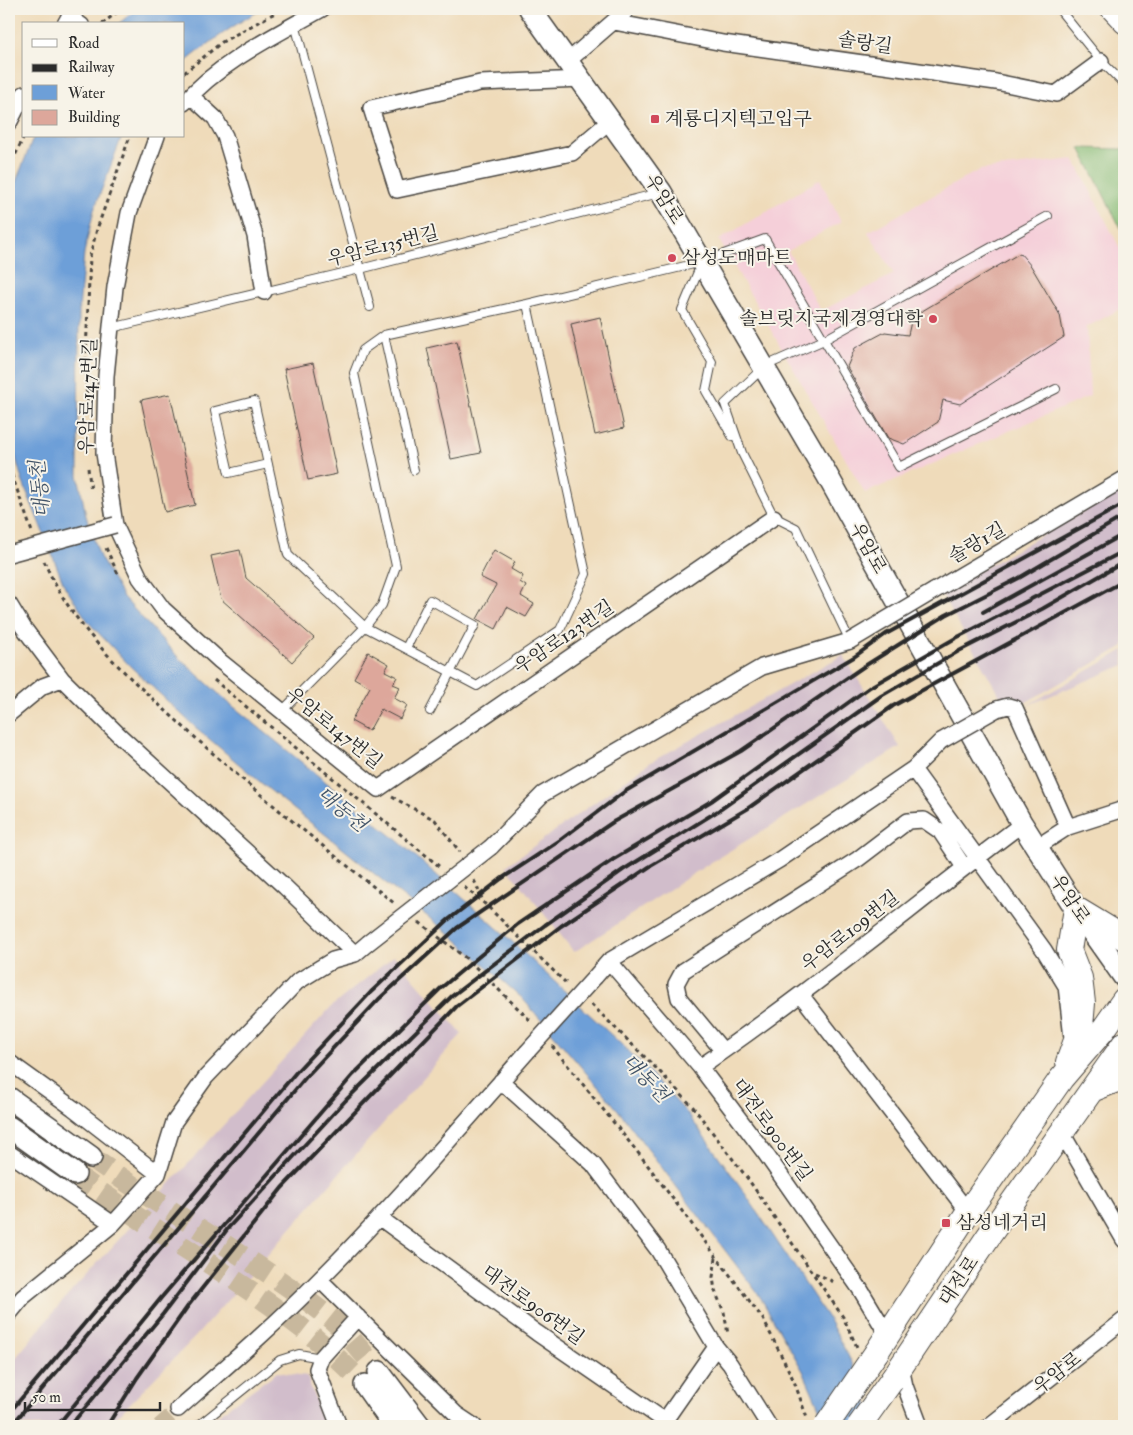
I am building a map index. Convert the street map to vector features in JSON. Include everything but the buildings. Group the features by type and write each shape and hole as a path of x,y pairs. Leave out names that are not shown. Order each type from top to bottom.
{"main road":[{"name":"우암로","path":"530,9 582,79 661,192 765,366 1022,824 1076,910 1124,977"},
{"path":"1061,1079 1081,1027 1083,1003 1080,978 1069,950 1076,910 1124,938"},
{"name":"대전로","path":"826,1426 874,1347 1061,1079 1102,1030 1124,1000"},
{"name":"대전로","path":"859,1426 988,1237 1124,1044"},
{"path":"1092,1090 1124,1078"},
{"path":"9,1098 91,1158"},
{"path":"9,1127 75,1174"},
{"path":"394,1426 372,1379 420,1426"}],"street":[{"path":"264,292 254,236 225,136 215,118 186,99 205,80 262,43 322,9"},
{"path":"568,61 628,9"},
{"path":"1110,9 1124,24"},
{"name":"솔랑길","path":"614,22 723,42 996,82 1056,94 1101,61"},
{"path":"582,79 480,83 371,108 397,190 572,154 611,120"},
{"path":"9,123 22,98"},
{"name":"우암로147번길","path":"156,138 129,214 115,287 106,376 104,453 115,525 140,578 163,609 220,660 378,789"},
{"name":"솔랑1길","path":"355,954 491,847 543,794 762,667 850,641 1124,479"},
{"name":"우암로123번길","path":"378,789 774,517"},
{"path":"9,554 115,525"},
{"path":"9,604 23,628 62,679 120,736 355,954"},
{"path":"9,714 43,686 62,679"},
{"path":"178,1409 242,1354 320,1280 380,1218 609,961 779,860 913,769 941,741 997,709 1008,706 1014,708 1068,827"},
{"path":"913,769 1044,950 1066,986 1073,1050"},
{"path":"1036,847 1068,827 1124,809"},
{"path":"723,1051 679,998 676,984 683,971 858,858 908,822 924,820 940,831 964,867"},
{"name":"우암로109번길","path":"700,1067 801,995 1022,824"},
{"path":"9,1314 23,1296 113,1224 158,1174 174,1122 206,1077 297,982 333,960 355,954"},
{"name":"대전로900번길","path":"609,961 700,1067 766,1153 860,1289 874,1347"},
{"path":"801,995 968,1212"},
{"path":"9,1062 73,1108 158,1174"},
{"path":"501,1081 593,1164 658,1250 716,1347 730,1364 769,1426"},
{"path":"1062,1133 1124,1240"},
{"path":"9,1153 113,1224"},
{"name":"대전로906번길","path":"380,1218 663,1424 716,1347"},
{"path":"320,1280 456,1414 474,1426"},
{"path":"339,1426 317,1369 321,1358 358,1317"},
{"name":"우암로","path":"989,1426 1124,1320"},
{"path":"896,1373 905,1386 920,1426"}],"lane":[{"path":"1059,9 1101,61 1124,84"},
{"path":"295,24 370,307"},
{"name":"우암로135번길","path":"111,328 360,269 661,192"},
{"path":"742,453 725,404 765,366 824,340 1048,216"},
{"path":"282,711 365,627 382,605 396,566 354,373 363,350 384,335 527,304 702,262 765,239 900,467 1056,389"},
{"path":"702,262 682,310 712,362 706,391 742,453 774,517 796,528 850,641"},
{"path":"268,464 229,473 214,411 254,401 268,464 288,555 365,627 477,686 560,630 586,574 527,304"},
{"path":"384,335 414,470"},
{"path":"406,648 430,600 475,624 430,711"},
{"path":"198,1426 280,1360 298,1354 321,1358"}],"path":[{"path":"105,22 122,9"},
{"path":"185,72 222,42 282,9"},
{"path":"9,169 23,138"},
{"path":"87,401 86,354 90,256 97,229 129,138"},
{"path":"88,466 93,500"},
{"path":"9,467 34,537"},
{"path":"106,547 122,582"},
{"path":"41,554 71,613 98,645 142,690 278,810 395,904"},
{"path":"210,676 442,869"},
{"path":"378,789 435,820 463,856"},
{"path":"470,872 484,904"},
{"path":"463,886 572,988"},
{"path":"417,920 467,959 538,1029"},
{"path":"586,999 659,1071 692,1107 737,1165 843,1317 874,1347"},
{"path":"550,1043 610,1116 763,1319 794,1381 809,1426"},
{"path":"716,1257 713,1276 715,1291 724,1312 727,1326 730,1364"}],"shaded area":[{"name":"솔브릿지국제경영대학","path":"1074,159 1124,256 1124,307 1087,327 1090,396 865,493 719,240 820,179 841,222 788,251 821,311 894,274 868,232 979,170"},
{"path":"1124,488 1124,646 1009,712 941,593"},
{"path":"1124,650 1124,665 1026,706"},
{"path":"843,655 900,747 713,861 574,952 506,866 651,762"},
{"path":"394,956 462,1034 196,1336 108,1426 9,1426 9,1366 61,1303 332,1006"},
{"path":"277,1372 307,1376 325,1426 203,1426"}],"green space":[{"path":"1080,148 1124,149 1124,235"}],"water":[{"path":"137,9 263,9 222,34 185,62 185,22 121,22"},
{"name":"대동천","path":"33,138 121,138 94,210 84,253 79,310 78,475 86,516 100,557 123,597 178,657 229,703 397,840 505,935 639,1061 687,1113 740,1186 828,1318 852,1363 876,1426 827,1426 803,1371 759,1295 618,1110 522,998 452,936 266,787 194,726 130,666 89,623 65,587 22,480 9,433 9,199"}],"tunnel":[{"path":"91,1157 301,1296 336,1323 379,1372"},
{"path":"75,1174 283,1314 333,1354 365,1385"},
{"path":"159,1426 178,1409"}],"railway":[{"path":"9,1413 298,1070 371,992 448,920 501,879 559,841 624,792 854,657 886,634 1124,504"},
{"path":"11,1426 306,1077 379,999 457,928 613,822 741,751 863,667 946,615 1019,578 1124,516"},
{"path":"983,612 1124,534"},
{"path":"57,1426 161,1298 353,1075 441,988 518,924 614,859 713,800 870,687 954,639 1124,551"},
{"path":"70,1426 163,1314 229,1227 346,1100 452,996 545,925 623,870 721,809 881,696 959,651 1042,609 1124,562"},
{"path":"107,1426 137,1378 188,1306 282,1188 457,1006 561,926 649,867 747,809 893,706 1124,581"}],"place":[{"name":"계룡디지텍고입구","path":"655,119"},
{"name":"삼성도매마트","path":"672,258"},
{"name":"솔브릿지국제경영대학","path":"933,319"},
{"name":"삼성네거리","path":"946,1223"}]}
